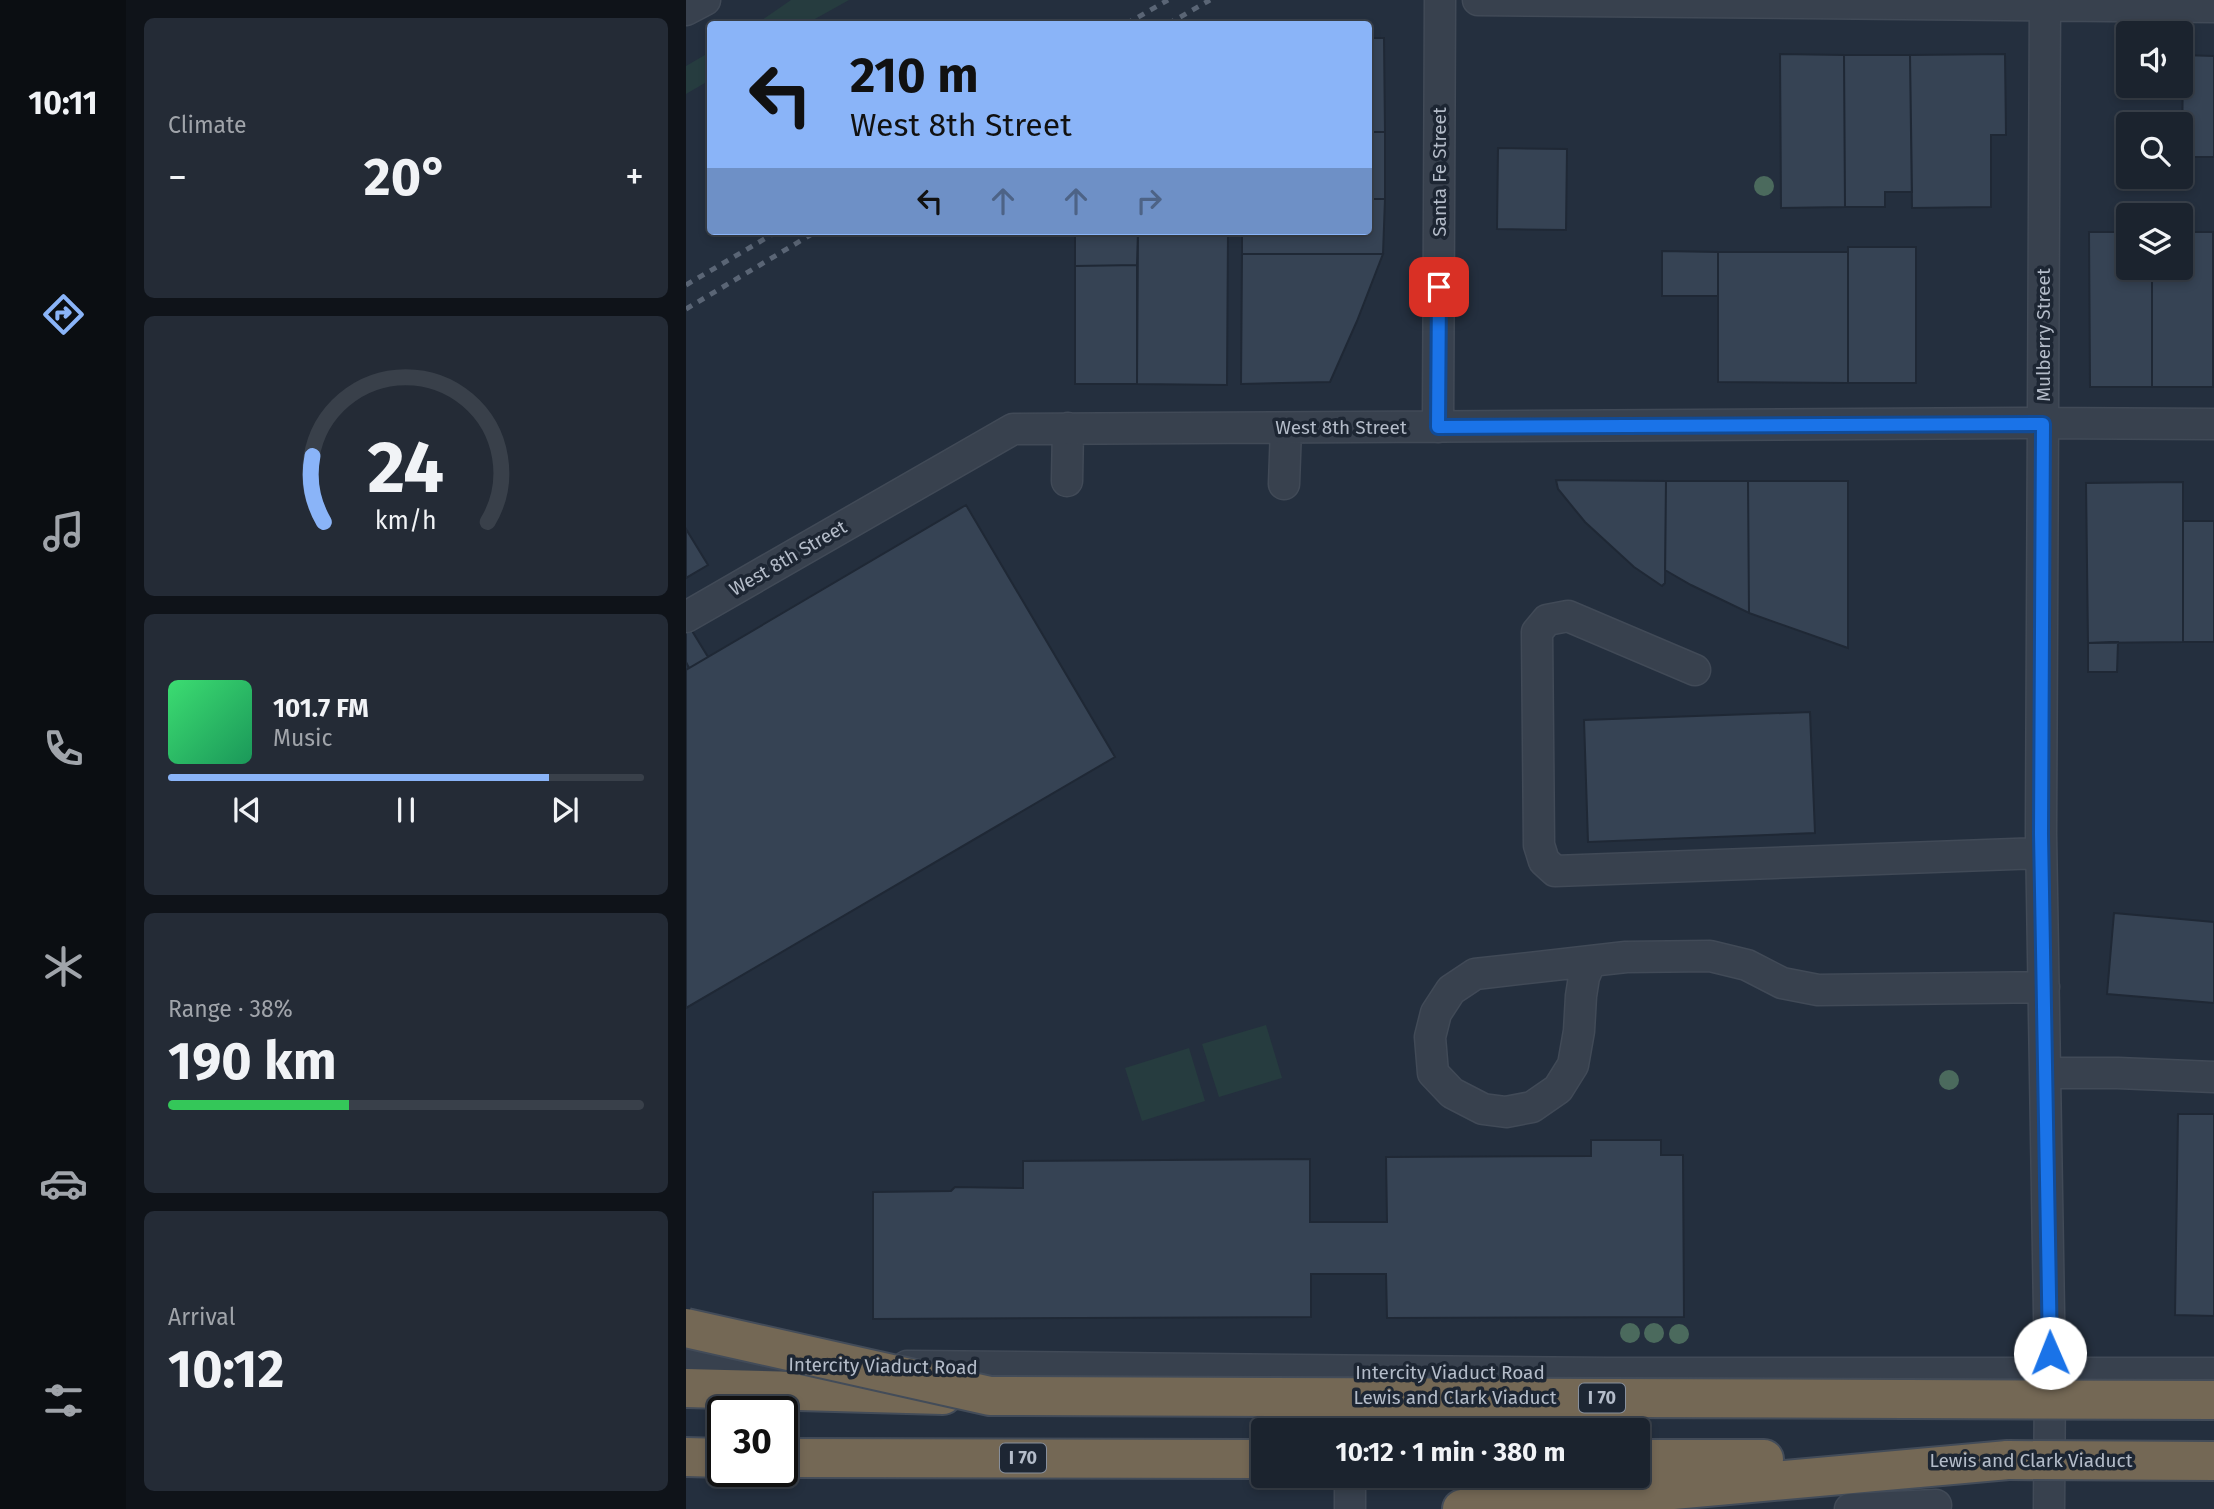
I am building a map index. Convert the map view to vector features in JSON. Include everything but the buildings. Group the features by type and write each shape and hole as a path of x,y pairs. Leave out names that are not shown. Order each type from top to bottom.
{"highway":[{"path":"686,1328 990,1396"},
{"name":"I 70","path":"686,1388 990,1396"},
{"name":"Lewis and Clark Viaduct","path":"990,1396 2214,1400"},
{"path":"686,1457 707,1458"},
{"name":"I 70","path":"798,1458 1251,1458"},
{"name":"Lewis and Clark Viaduct","path":"1650,1459 2214,1461"},
{"path":"1462,1509 2008,1460"}],"street":[{"path":"686,10 705,0"},
{"name":"Santa Fe Street","path":"1438,427 1440,0"},
{"path":"1478,0 2044,3 2214,7"},
{"name":"Mulberry Street","path":"2044,3 2041,853 2050,1373 2049,1509"},
{"name":"West 8th Street","path":"686,617 1013,429 2214,424"},
{"path":"1067,481 1068,428"},
{"path":"1284,484 1286,428"},
{"path":"1695,670 1568,616 1547,620 1537,632 1539,845 1544,861 1555,871 2041,853"},
{"path":"1591,961 1584,976 1573,1065 1558,1089 1532,1107 1506,1112 1483,1109 1452,1093 1433,1073 1430,1037 1436,1013 1451,990 1475,974 1626,957 1710,956 1747,965 1782,983 1818,990 2044,987"},
{"path":"2046,1073 2214,1077"},
{"name":"Intercity Viaduct Road","path":"686,1364 1607,1373 2214,1373"},
{"path":"1350,1371 1350,1418"},
{"path":"1350,1488 1350,1509"},
{"path":"1850,1509 1936,1505"}],"green space":[{"path":"791,0 849,0 811,21 760,21"},
{"path":"707,54 707,82 686,94 686,66"},
{"path":"1266,1025 1282,1078 1219,1097 1202,1044"},
{"path":"1189,1048 1205,1101 1142,1121 1125,1068"}],"railway":[{"path":"1131,21 1168,0"},
{"path":"1173,21 1210,0"},
{"path":"686,285 771,235"},
{"path":"686,309 810,235"}],"route":[{"path":"1439,287 1438,427 2043,424 2041,834 2050,1353"}]}
